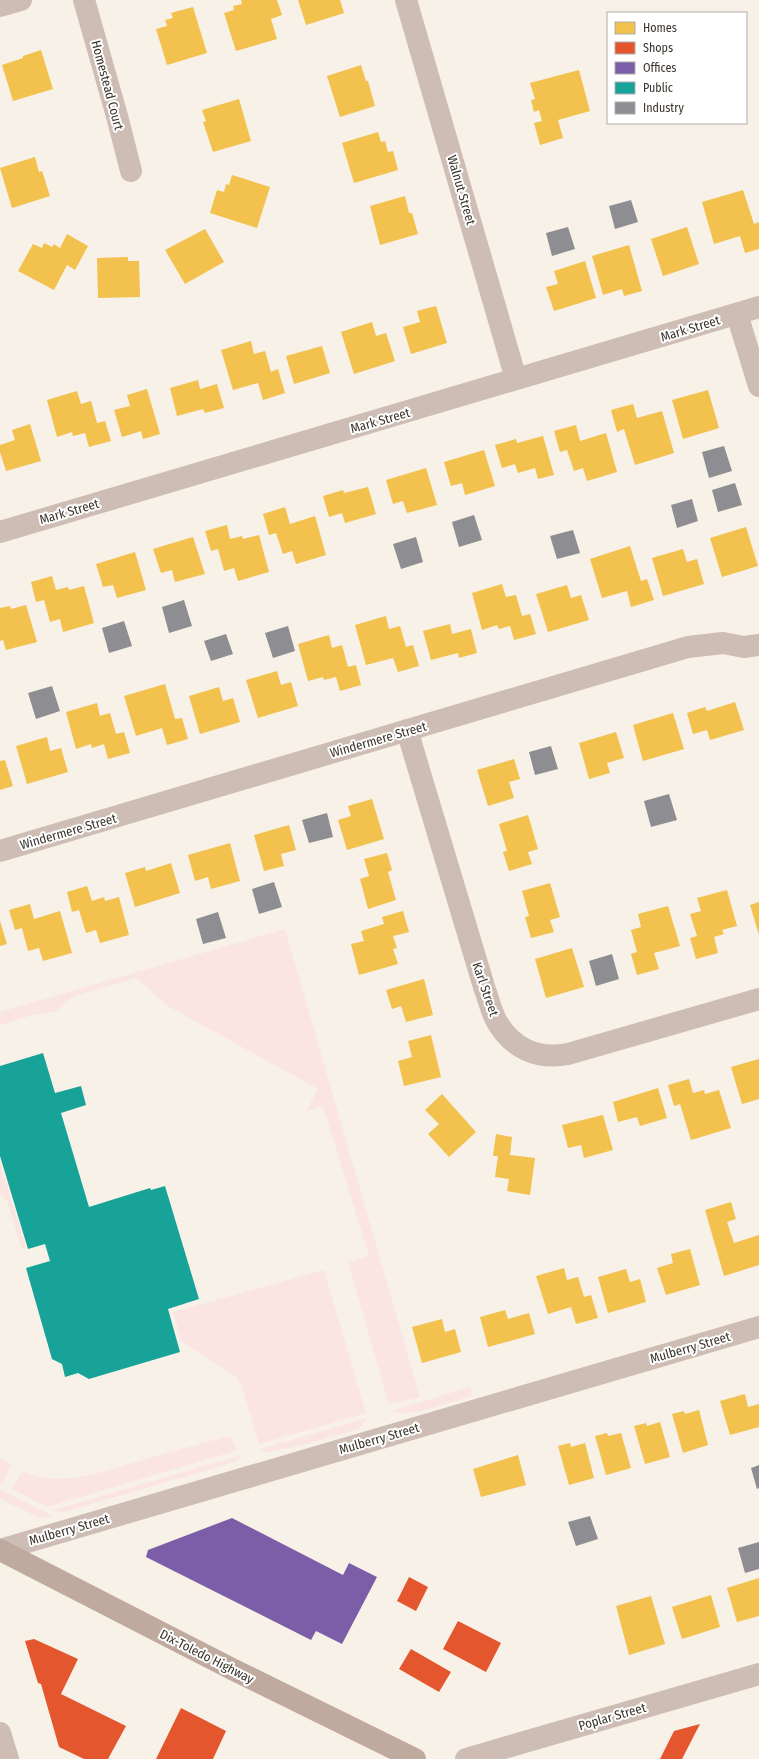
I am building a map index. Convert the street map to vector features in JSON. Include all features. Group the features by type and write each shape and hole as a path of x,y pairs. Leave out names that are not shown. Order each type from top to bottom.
{"main road":[{"name":"Dix-Toledo Highway","path":"0,1550 247,1676 415,1759"}],"street":[{"path":"0,6 21,0"},
{"name":"Homestead Court","path":"84,0 131,171"},
{"name":"Walnut Street","path":"406,0 516,380"},
{"name":"Mark Street","path":"0,532 759,307"},
{"path":"737,314 759,386"},
{"name":"Windermere Street","path":"0,850 688,648 723,643 744,647 759,645"},
{"name":"Karl Street","path":"407,730 485,990 496,1020 509,1039 517,1045 540,1055 553,1057 759,1000"},
{"name":"Mulberry Street","path":"0,1550 759,1327"},
{"name":"Poplar Street","path":"466,1759 759,1674"},
{"path":"0,1733 8,1759"}],"shaded area":[{"path":"285,929 420,1397 391,1404 388,1401 348,1262 369,1256 323,1106 306,1111 318,1089 168,1006 136,978 72,997 56,1011 33,1015 0,1025 0,1012"},
{"path":"0,1162 26,1249 22,1249 7,1201 0,1193"},
{"path":"324,1270 366,1413 259,1444 241,1384 235,1376 182,1342 173,1312"},
{"path":"470,1387 472,1396 443,1405 409,1413 391,1411"},
{"path":"367,1418 359,1429 299,1446 267,1452 260,1449"},
{"path":"225,1437 231,1437 238,1450 47,1507 12,1489 22,1471 37,1476 52,1478 82,1476 113,1469"},
{"path":"241,1455 235,1462 61,1513 54,1510"},
{"path":"0,1458 11,1465 2,1484 0,1483"},
{"path":"0,1489 53,1516 39,1518 0,1499"}],"building: Homes":[{"path":"241,0 277,0 282,15 271,19 277,39 236,51 224,13 234,10 233,6 242,4"},
{"path":"298,0 340,0 344,13 306,25"},
{"path":"193,7 207,53 167,65 156,29 167,26 165,20 173,18 171,13"},
{"path":"41,50 53,89 13,101 2,65"},
{"path":"361,65 366,81 368,81 375,106 340,117 327,76"},
{"path":"579,70 590,111 558,120 563,138 540,145 534,123 542,121 539,110 534,112 531,100 535,99 530,83"},
{"path":"239,99 251,141 213,152 203,122 206,121 202,110"},
{"path":"378,132 381,142 385,141 388,152 393,151 398,170 354,183 342,143"},
{"path":"35,157 39,172 42,171 50,196 12,208 0,168"},
{"path":"232,175 270,187 257,228 210,213 217,190 224,192 226,184 229,185"},
{"path":"743,190 754,224 759,222 759,249 745,253 740,236 714,244 702,202"},
{"path":"405,196 409,213 412,213 418,234 380,245 370,206"},
{"path":"687,227 699,264 663,276 651,239"},
{"path":"205,229 224,262 185,284 165,250"},
{"path":"67,234 88,246 75,270 67,265 54,290 18,271 33,244 42,248 44,243 52,247 54,244 60,248"},
{"path":"629,245 642,291 624,296 622,289 603,295 592,256"},
{"path":"128,257 128,261 139,261 140,297 98,298 97,258"},
{"path":"585,261 596,298 554,311 546,287 558,284 554,271"},
{"path":"436,306 447,343 411,354 403,327 420,322 417,311"},
{"path":"372,322 376,336 386,333 395,361 354,374 341,332"},
{"path":"251,341 254,354 265,351 271,372 278,369 285,393 263,400 258,383 233,390 221,350"},
{"path":"322,346 330,373 294,384 286,356"},
{"path":"198,380 200,389 217,384 224,408 205,413 203,409 177,416 170,388"},
{"path":"147,389 160,434 143,439 141,431 122,437 114,410 130,406 127,395"},
{"path":"708,390 719,428 683,439 672,400"},
{"path":"77,391 81,404 91,401 97,423 105,421 111,441 89,447 85,433 73,436 72,432 57,437 47,400"},
{"path":"633,404 637,418 662,411 674,453 635,465 624,429 617,432 611,410"},
{"path":"30,424 41,461 6,471 0,452 0,445 15,440 12,430"},
{"path":"576,425 580,441 606,433 617,472 587,481 583,468 574,471 567,450 560,452 554,431"},
{"path":"543,436 554,475 538,479 535,468 518,473 515,464 502,468 495,445 516,439 517,443"},
{"path":"484,450 495,486 465,495 462,483 451,486 444,462"},
{"path":"426,468 437,505 407,513 403,501 393,504 386,480"},
{"path":"368,487 376,514 345,523 342,513 329,517 323,496 343,490 344,493"},
{"path":"285,507 290,524 315,516 326,555 296,564 292,551 283,554 276,533 269,535 263,514"},
{"path":"227,525 230,539 242,536 243,539 259,535 269,572 238,581 234,568 224,571 218,549 211,551 205,531"},
{"path":"746,527 758,566 722,577 710,538"},
{"path":"193,537 205,574 175,582 172,570 161,573 153,549"},
{"path":"630,546 641,581 647,579 654,600 631,607 627,591 602,598 590,559"},
{"path":"683,549 687,562 697,559 704,584 663,596 652,558"},
{"path":"135,552 146,590 117,598 113,585 103,587 96,564"},
{"path":"52,576 56,590 68,587 69,590 84,586 94,623 63,632 60,619 50,622 44,600 36,602 31,582"},
{"path":"502,584 506,597 516,595 522,616 530,614 536,634 514,640 510,626 499,629 497,625 482,630 472,593"},
{"path":"567,585 571,598 581,595 589,620 548,632 536,594"},
{"path":"26,605 37,642 6,650 3,640 0,641 0,608 10,606 11,609"},
{"path":"386,616 389,629 400,626 406,647 413,645 419,666 398,672 393,658 366,665 355,625"},
{"path":"450,624 452,634 471,629 477,653 459,658 458,653 431,660 423,631"},
{"path":"329,635 332,648 342,645 348,667 356,665 361,685 340,691 336,677 324,680 323,677 308,681 298,644"},
{"path":"277,671 281,685 291,682 298,706 258,718 246,680"},
{"path":"165,684 175,719 182,718 188,739 167,745 162,728 136,736 124,696"},
{"path":"219,687 223,701 233,698 240,722 200,734 189,696"},
{"path":"735,702 744,730 710,740 707,730 693,734 687,713 705,707 707,711"},
{"path":"97,703 100,716 110,713 116,734 124,732 130,753 108,759 104,744 92,748 91,744 76,749 66,712"},
{"path":"673,713 684,749 643,761 633,725"},
{"path":"616,732 624,758 607,763 610,773 589,779 579,743"},
{"path":"47,737 50,751 61,748 68,772 27,784 16,746"},
{"path":"514,759 520,779 509,782 514,798 488,806 477,770"},
{"path":"5,760 13,786 0,790 0,761"},
{"path":"372,799 384,839 347,850 338,820 351,816 348,806"},
{"path":"528,815 538,849 528,852 532,864 509,871 503,852 507,851 499,824"},
{"path":"289,825 296,850 281,854 284,866 264,871 254,835"},
{"path":"230,843 240,881 211,889 208,877 195,881 188,855"},
{"path":"387,853 392,870 388,872 396,900 368,909 360,879 369,876 364,859"},
{"path":"171,863 180,893 135,907 125,873 145,867 146,871"},
{"path":"550,883 560,917 550,920 554,932 531,938 525,917 529,916 522,891"},
{"path":"87,886 92,901 104,897 105,901 119,897 129,935 100,943 96,930 86,933 79,910 72,912 67,892"},
{"path":"727,890 737,926 722,930 724,934 714,937 718,953 696,959 690,938 697,936 690,914 701,911 697,898"},
{"path":"759,902 759,935 750,905"},
{"path":"30,904 34,919 60,911 72,953 43,961 39,948 28,951 22,928 15,930 9,910"},
{"path":"668,906 680,946 654,953 659,969 637,975 631,954 637,952 631,930 641,927 638,914"},
{"path":"403,911 409,932 393,936 397,948 393,949 398,964 359,975 351,944 364,941 361,931 384,924 382,917"},
{"path":"0,921 7,944 0,946"},
{"path":"572,948 584,987 546,998 535,959"},
{"path":"424,979 433,1015 406,1022 401,1006 392,1009 386,990"},
{"path":"431,1035 441,1077 404,1086 398,1061 412,1057 408,1041"},
{"path":"759,1059 759,1099 742,1104 731,1067"},
{"path":"689,1079 693,1093 704,1090 705,1094 719,1090 731,1128 691,1140 680,1104 674,1106 668,1085"},
{"path":"658,1088 667,1118 640,1126 637,1117 618,1122 613,1102"},
{"path":"442,1094 476,1132 449,1157 428,1134 439,1124 425,1110"},
{"path":"603,1115 613,1150 584,1158 581,1145 568,1148 562,1125"},
{"path":"496,1134 512,1137 510,1155 535,1158 530,1195 507,1191 509,1179 495,1177 498,1156 493,1156"},
{"path":"731,1202 736,1219 727,1222 734,1243 759,1235 759,1265 724,1276 705,1210"},
{"path":"690,1249 700,1285 666,1295 657,1268 673,1263 671,1254"},
{"path":"564,1268 567,1280 578,1277 584,1297 591,1295 598,1318 576,1324 571,1307 548,1314 536,1276"},
{"path":"626,1269 630,1282 640,1279 646,1302 608,1313 598,1277"},
{"path":"505,1310 508,1319 529,1313 535,1334 488,1347 480,1317"},
{"path":"442,1319 445,1332 455,1329 461,1352 422,1363 412,1327"},
{"path":"745,1394 748,1407 759,1404 759,1427 730,1435 720,1401"},
{"path":"699,1410 708,1445 683,1453 672,1414 684,1411 685,1414"},
{"path":"660,1422 670,1457 645,1464 634,1426 646,1423 647,1426"},
{"path":"607,1433 608,1436 621,1433 631,1468 606,1475 595,1436"},
{"path":"570,1443 571,1447 585,1443 594,1478 569,1485 558,1446"},
{"path":"518,1455 526,1485 481,1497 473,1469"},
{"path":"759,1578 759,1616 737,1622 727,1588"},
{"path":"711,1595 720,1627 682,1639 672,1607"},
{"path":"651,1596 665,1644 629,1655 616,1606"}],"building: Shops":[{"path":"409,1577 428,1587 416,1611 397,1601"},
{"path":"458,1621 501,1643 486,1672 443,1649"},
{"path":"34,1639 78,1659 61,1694 126,1726 108,1759 84,1759 59,1747 41,1684 38,1683 25,1641"},
{"path":"411,1649 451,1672 439,1692 399,1669"},
{"path":"181,1708 226,1731 213,1759 156,1759"},
{"path":"700,1724 682,1759 660,1759 674,1731"}],"building: Offices":[{"path":"232,1518 343,1575 349,1563 377,1577 342,1644 316,1631 311,1640 146,1557 148,1550"}],"building: Public":[{"path":"43,1053 55,1093 81,1086 86,1105 61,1113 89,1207 150,1188 151,1190 165,1186 199,1299 168,1309 180,1352 89,1379 78,1373 65,1377 62,1364 52,1359 26,1268 50,1261 45,1244 28,1249 0,1156 0,1066"}],"building: Industry":[{"path":"631,200 638,222 615,229 609,206"},
{"path":"568,227 575,249 552,256 546,233"},
{"path":"724,446 732,471 709,478 702,452"},
{"path":"735,483 742,505 718,512 712,490"},
{"path":"692,499 698,521 677,528 671,505"},
{"path":"474,515 482,540 459,547 452,522"},
{"path":"573,530 580,553 557,559 550,536"},
{"path":"416,537 423,562 401,569 393,544"},
{"path":"184,600 192,626 169,633 162,607"},
{"path":"124,621 132,646 109,653 102,628"},
{"path":"288,626 295,651 273,658 265,633"},
{"path":"226,634 233,654 211,661 204,641"},
{"path":"52,686 60,711 36,719 28,693"},
{"path":"551,746 558,769 535,775 529,752"},
{"path":"669,794 677,820 651,827 644,801"},
{"path":"327,813 333,837 309,843 302,820"},
{"path":"274,882 282,907 259,914 252,889"},
{"path":"218,912 226,938 203,944 196,919"},
{"path":"612,954 619,979 596,986 589,961"},
{"path":"759,1465 759,1488 757,1489 751,1468"},
{"path":"590,1516 598,1539 576,1546 568,1522"},
{"path":"759,1542 759,1569 745,1573 738,1548"}]}
